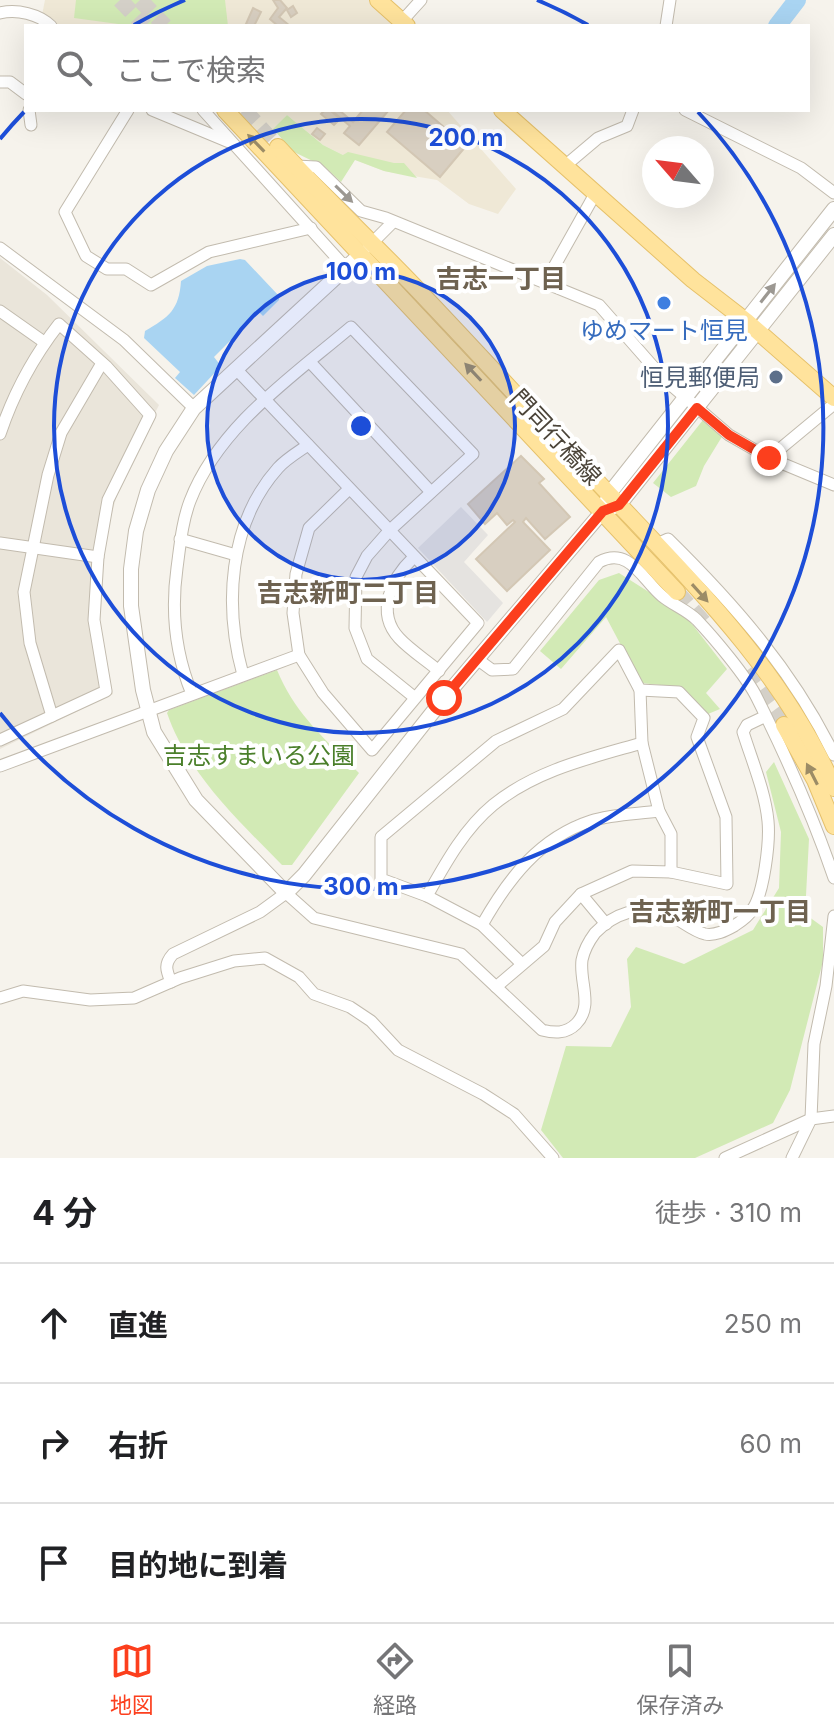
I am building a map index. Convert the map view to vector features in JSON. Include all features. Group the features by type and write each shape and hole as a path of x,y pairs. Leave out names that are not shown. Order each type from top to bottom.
{"main road":[{"path":"378,0 405,24"},
{"name":"門司行橋線","path":"227,112 657,544 759,663 793,709 820,755 834,788"},
{"path":"504,112 693,280 834,398"},
{"name":"門司行橋線","path":"278,147 366,249 677,592"},
{"path":"784,725 815,780 834,826"}],"street":[{"path":"405,24 421,0"},
{"path":"666,24 670,0"},
{"path":"0,13 7,11 33,15 49,24"},
{"path":"0,82 10,82 24,92"},
{"path":"29,112 31,125"},
{"path":"127,112 65,212 86,256 107,269 126,269 151,285 209,252 311,228"},
{"path":"157,112 235,144"},
{"path":"205,112 345,267"},
{"path":"566,165 598,138 627,126 632,112"},
{"path":"689,112 801,168 834,193"},
{"path":"296,166 316,167 361,211 599,305 664,379 729,435 769,458 834,485"},
{"path":"545,283 595,194"},
{"path":"171,982 166,969 167,961 173,954 260,912 304,875 444,698 614,500 692,403 834,209"},
{"path":"393,222 194,408 166,451 148,490 133,556 131,606 154,732 196,800 314,918 461,954 542,1030 555,1033 570,1030 586,1009 582,962 586,946 597,931 616,917 640,909 653,909 705,934 719,934 742,921 752,910 761,888 768,824 764,800 743,732 747,725 764,717"},
{"path":"751,326 834,235"},
{"path":"0,248 124,340 194,408"},
{"path":"0,311 44,342"},
{"path":"0,434 8,411 44,342 59,324 102,363 150,415 108,500 98,557 94,620 106,691 0,740"},
{"path":"192,694 175,636 175,585 180,539 190,502 207,467 244,419 351,327 473,454 389,531 367,556 356,577 355,628 367,659 414,697"},
{"path":"310,362 431,492"},
{"path":"52,716 30,643 24,592 48,475 61,433 102,363"},
{"path":"236,369 478,623 372,750 323,693 299,655 293,613 296,574 309,528 349,489"},
{"path":"769,458 834,404"},
{"path":"243,675 233,612 232,572 236,555 256,500 279,467 308,445"},
{"path":"180,539 236,555"},
{"path":"657,544 668,539 740,612 789,676 834,755"},
{"path":"0,543 98,557"},
{"path":"477,659 492,670 513,669 599,562 620,556 631,563 663,597 698,621 757,697 812,813 834,878"},
{"path":"413,558 398,572 390,587 390,623 397,637 439,671"},
{"path":"522,964 482,925 427,896 381,879 381,837 496,741 563,709 619,650 640,690 642,743 659,811 671,834 671,872"},
{"path":"0,766 299,655"},
{"path":"496,987 544,946 555,922 581,894 632,871 671,872 727,884 726,817 697,737 704,718 679,692 640,690"},
{"path":"427,896 456,847 491,806 559,767 642,743"},
{"path":"482,925 523,864 546,843 594,819 659,811"},
{"path":"581,894 606,924"},
{"path":"792,1158 811,1119 814,1044 826,986 834,916"},
{"path":"0,998 23,991 90,1000 134,998 234,961 265,958 299,977 314,994 350,1007 371,1021 398,1050 483,1094 514,1114 553,1158"},
{"path":"725,1158 811,1119 834,1116"}],"shaded area":[{"path":"45,0 369,0 396,24 55,24 48,16 42,15"},
{"path":"236,112 449,112 516,189 498,214 469,204 437,180 384,171 343,155 323,145 287,115 262,142"},
{"path":"0,258 47,295 159,405 122,478 102,547 99,622 113,694 0,749"},
{"path":"461,507 488,535 464,562 503,603 487,622 418,548"}],"green space":[{"path":"76,0 225,0 228,24 118,24 74,18"},
{"path":"287,115 323,145 343,155 348,152 404,163 417,178 384,171 355,160 341,182 325,167 294,152 273,129"},
{"path":"703,420 723,435 696,486 671,497 653,483"},
{"path":"619,573 685,615 727,669 706,693 720,709 708,714 680,687 641,683 606,617 561,669 540,651 599,580"},
{"name":"吉志すまいる公園","path":"277,670 302,713 359,773 292,865 282,865 216,795 188,756 167,713"},
{"path":"774,762 809,839 805,914 823,927 823,961 790,1090 773,1123 695,1158 563,1158 541,1130 566,1046 611,1047 631,1007 627,959 636,947 684,964 753,930 779,888 781,832 766,772"}],"water":[{"path":"245,260 279,296 279,300 263,316 259,312 214,357 221,366 194,395 175,378 180,372 144,338 145,331 171,312 178,299 181,281 207,266"}],"building":[{"path":"273,0 280,0 287,8 279,17 288,24 276,24 270,19 278,8"},
{"path":"293,6 297,13 291,17 287,10"},
{"path":"253,8 261,12 255,24 246,24"},
{"path":"332,112 340,119 334,125 321,114"},
{"path":"333,112 341,112 353,122 361,112 387,112 359,145 344,133 350,126"},
{"path":"404,112 426,112 466,146 440,177 387,132"},
{"path":"317,128 325,134 320,140 312,134"},
{"path":"521,456 544,479 539,483 570,517 545,539 526,518 523,522 550,550 507,591 476,559 515,522 513,520 507,525 497,513 485,524 468,504"}],"waterway":[{"path":"779,24 797,0"}],"tunnel":[{"path":"120,0 143,24"},
{"path":"140,0 163,24"},
{"path":"246,112 278,147"},
{"path":"677,592 707,626"},
{"path":"745,672 784,725"}],"place":[{"name":"ゆめマート恒見","path":"664,303"},
{"name":"恒見郵便局","path":"776,377"}],"district":[{"name":"吉志一丁目","path":"501,278"},
{"name":"吉志新町二丁目","path":"348,592"},
{"name":"吉志新町一丁目","path":"720,911"}],"route":[{"path":"444,698 603,511 619,505 697,408 729,435 769,458"}]}
